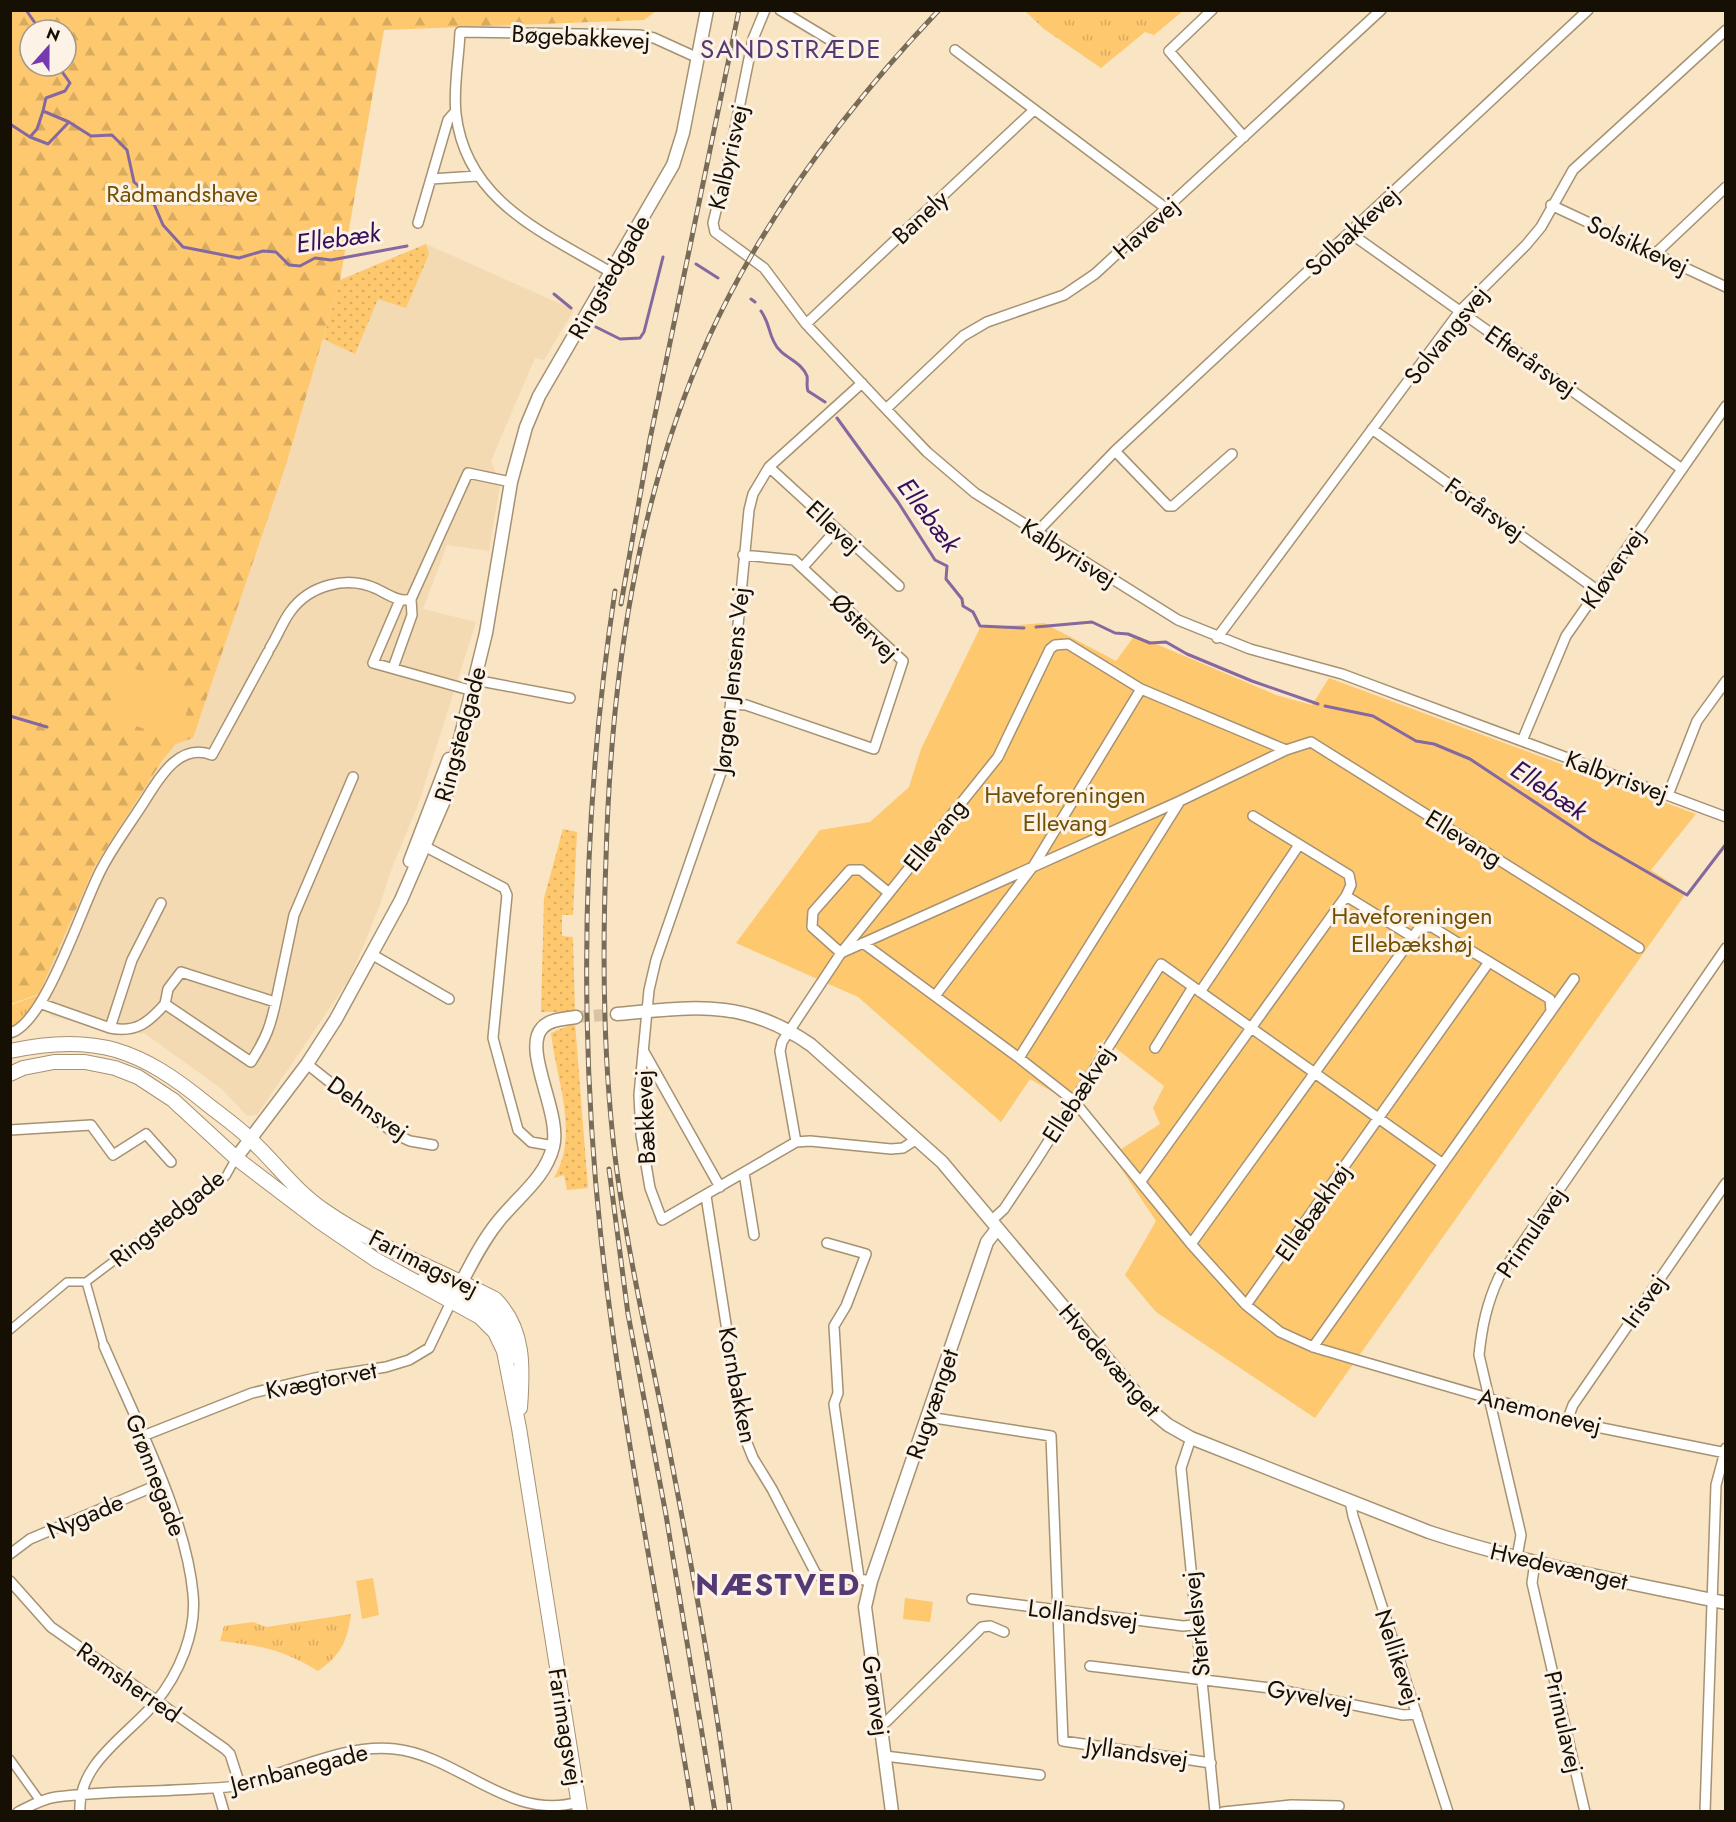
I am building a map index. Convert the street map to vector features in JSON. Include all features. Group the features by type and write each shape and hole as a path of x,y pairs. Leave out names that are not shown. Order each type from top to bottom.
{"main road":[{"name":"Farimagsvej","path":"10,1051 43,1044 80,1043 124,1053 172,1076 250,1139 298,1191 326,1212 495,1299 508,1312 516,1328 520,1345 522,1376 519,1428"},
{"name":"Farimagsvej","path":"10,1074 22,1068 54,1062 85,1062 115,1068 138,1077 173,1100 236,1158 314,1217 376,1260 480,1317 495,1332 504,1351 519,1428 579,1807"},
{"path":"349,1240 437,1284 451,1285 462,1281"},
{"path":"451,1302 467,1299 475,1301 496,1316 508,1335 522,1376"}],"street":[{"name":"Ringstedgade","path":"10,1330 67,1282 86,1282 225,1176 307,1064 373,955 446,796 474,686 511,482 522,438 539,396 673,165 680,148 707,10"},
{"name":"Kalbyrisvej","path":"765,10 753,39 730,153 712,224 715,232 764,268 807,324 886,409 927,452 975,493 1178,620 1217,638 1342,674 1725,817"},
{"path":"780,10 835,43"},
{"path":"1212,10 1169,51 1244,137"},
{"name":"Havevej","path":"886,409 963,336 987,322 1064,295 1095,274 1381,10"},
{"name":"Solbakkevej","path":"1036,533 1115,451 1588,10"},
{"name":"Solvangsvej","path":"1217,638 1460,311 1541,227 1551,204 1573,170 1725,30"},
{"name":"Bøgebakkevej","path":"455,112 460,32 639,35 654,38 698,58"},
{"path":"955,50 1167,209"},
{"name":"Banely","path":"807,324 1034,110"},
{"path":"455,112 463,145 477,176 493,196 512,213 612,273"},
{"path":"418,223 448,120 455,112"},
{"path":"431,179 477,176"},
{"path":"1656,253 1725,187"},
{"name":"Solsikkevej","path":"1551,204 1725,287"},
{"name":"Efterårsvej","path":"1350,233 1682,469"},
{"name":"Jørgen Jensens Vej","path":"646,1012 656,960 722,776 729,739 743,555 753,494 769,467 862,383"},
{"name":"Kløvervej","path":"1522,741 1559,649 1725,406"},
{"name":"Forårsvej","path":"1372,429 1598,590"},
{"path":"1115,451 1168,506 1173,506 1232,454"},
{"name":"Ellevej","path":"769,467 899,586"},
{"path":"393,668 412,615 411,599 468,473 511,482"},
{"path":"803,567 837,529"},
{"name":"Østervej","path":"732,704 746,705 874,749 903,661 803,567 783,557 743,555"},
{"path":"10,1033 17,1031 42,1005 102,868 160,777 174,762 189,753 202,751 212,755 269,650 297,604 324,587 336,584 361,584 400,600 411,599"},
{"path":"400,600 373,663 441,682 570,698"},
{"name":"Ellevang","path":"796,1142 780,1051 789,1030 841,953 998,757 1050,649 1055,645 1068,644 1141,689 1286,750"},
{"path":"1668,795 1697,721 1725,681"},
{"name":"Ellevang","path":"935,996 1034,865 1141,689"},
{"path":"387,927 434,792 462,729"},
{"name":"Ellevang","path":"841,953 1180,801 1286,750 1311,742 1639,948"},
{"path":"165,1004 251,1062 268,1035 294,915 353,777"},
{"path":"1019,1058 1180,801"},
{"path":"1141,1181 1346,896 1351,885 1349,875 1252,816"},
{"path":"1155,1048 1299,845"},
{"path":"424,846 504,888 507,896 493,1038 518,1130 531,1142 554,1146"},
{"name":"Ellevang","path":"841,953 812,927 813,912 850,870 855,868 889,893"},
{"path":"1346,896 1411,936"},
{"path":"110,1028 132,960 161,903"},
{"path":"1191,1244 1411,936 1420,927 1432,927 1550,999 1551,1011"},
{"path":"863,943 1074,1101 1191,1244 1246,1305 1280,1332 1314,1347 1574,979"},
{"name":"Primulavej","path":"1517,1557 1521,1535 1479,1355 1482,1325 1488,1301 1499,1277 1725,948"},
{"path":"373,955 449,999"},
{"name":"Ellebækhøj","path":"1246,1305 1489,962"},
{"name":"Ellebækvej","path":"994,1225 1161,964 1197,990"},
{"path":"42,1005 110,1028 128,1030 140,1027 165,1004 168,989 182,972 276,1002"},
{"path":"1197,990 1443,1164"},
{"name":"Hvedevænget","path":"617,1014 723,1009 749,1014 789,1030 811,1045 942,1162 1150,1410 1168,1425 1191,1438 1430,1532 1535,1562 1725,1603"},
{"name":"Bækkevej","path":"646,1012 639,1095 641,1135 650,1188 662,1220 706,1196"},
{"path":"462,1281 481,1245 546,1166 554,1146 553,1114 535,1049 536,1037 543,1027 554,1021 576,1017"},
{"path":"643,1050 720,1187"},
{"name":"Dehnsvej","path":"307,1064 395,1134 410,1141 433,1144"},
{"path":"10,1130 91,1125 113,1155 146,1134 171,1162"},
{"path":"706,1196 796,1142 810,1141 891,1149 903,1148 917,1139"},
{"path":"744,1173 754,1235"},
{"name":"Irisvej","path":"1567,1421 1573,1405 1725,1184"},
{"name":"Kornbakken","path":"706,1196 743,1433 753,1458 772,1489 816,1574 825,1579 865,1580"},
{"name":"Rugvænget","path":"865,1580 928,1417 994,1225"},
{"path":"827,1243 866,1254 846,1306 834,1326 838,1393 834,1404 865,1580"},
{"name":"Kvægtorvet","path":"142,1436 252,1393 315,1378 387,1367 409,1360 429,1348 462,1281"},
{"name":"Grønnegade","path":"79,1796 91,1768 156,1702 182,1659 193,1600 179,1530 162,1483 104,1346 86,1282"},
{"name":"Anemonevej","path":"1314,1347 1567,1421 1725,1451"},
{"path":"928,1417 1051,1436 1059,1611"},
{"name":"Sterkelsvej","path":"1191,1438 1180,1468 1215,1812"},
{"path":"1705,1812 1716,1485 1725,1451"},
{"name":"Nygade","path":"10,1554 30,1539 162,1483"},
{"name":"Nellikevej","path":"1350,1502 1448,1812"},
{"name":"Primulavej","path":"1535,1562 1532,1583 1585,1812"},
{"name":"Grønvej","path":"865,1580 865,1607 892,1812"},
{"name":"Ramsherred","path":"10,1581 51,1627 225,1749 230,1754 240,1785"},
{"name":"Lollandsvej","path":"972,1599 1183,1626 1195,1625"},
{"name":"Jyllandsvej","path":"1059,1611 1064,1741 1211,1762"},
{"path":"880,1722 886,1722 982,1628 990,1626 1004,1632"},
{"name":"Gyvelvej","path":"1090,1666 1270,1688 1403,1715 1417,1714"},
{"name":"Jernbanegade","path":"18,1812 40,1801 79,1796 240,1785 360,1750 394,1749 434,1758 517,1800 550,1806 579,1807"},
{"path":"885,1756 1040,1774"},
{"path":"10,1759 40,1801"},
{"path":"217,1788 224,1812"},
{"path":"79,1796 80,1812"},
{"path":"1223,1812 1291,1805 1340,1806"}],"shaded area":[{"path":"426,244 574,310 544,360 535,358 491,461 500,485 489,551 447,545 423,609 476,622 419,802 390,873 380,905 350,978 257,1115 247,1116 223,1090 144,1033 123,1035 51,1016 39,994 95,866 162,761 176,744 286,465 340,280"}],"green space":[{"name":"Rådmandshave","path":"11,11 656,11 644,20 384,30 340,280 286,465 193,738 176,744 162,761 95,866 39,994 11,1004"},
{"path":"1025,11 1183,11 1154,35 1145,32 1101,68 1044,29"},
{"path":"426,244 429,254 406,308 378,299 355,354 323,339 340,280"},
{"name":"Haveforeningen Ellebækshøj","path":"1044,623 1116,661 1135,635 1276,695 1312,705 1329,678 1696,814 1651,870 1686,893 1315,1418 1156,1312 1125,1275 1156,1221 1112,1155 1160,1124 1153,1108 1164,1086 1104,1039 1069,1101 1030,1079 1001,1122 858,997 736,943 820,830 870,822 909,787 921,749 980,628"},
{"path":"123,665 194,689 178,740 106,716"},
{"path":"563,829 577,832 573,915 562,915 562,936 573,937 575,1012 541,1012 544,898"},
{"path":"38,995 23,1022 11,1028 11,1005"},
{"path":"575,1023 588,1188 567,1190 564,1175 554,1178 562,1161 566,1125 551,1033"},
{"path":"373,1578 379,1615 362,1619 356,1581"},
{"path":"905,1598 933,1602 930,1622 903,1619"},
{"path":"351,1614 342,1647 318,1671 282,1653 220,1641 224,1626 253,1622 266,1627"}],"waterway":[{"path":"26,10 32,18"},
{"path":"43,111 46,98 65,91 70,83 66,78"},
{"name":"Ellebæk","path":"10,124 30,137 37,129 43,111 69,122 91,136 112,135 127,150 134,182 151,197 163,225 183,247 239,258 263,251 276,252 289,265 300,266 315,258 331,260 407,246"},
{"path":"30,137 48,144 69,122"},
{"name":"Ellebæk","path":"596,327 620,339 640,338 644,332 663,257"},
{"name":"Ellebæk","path":"696,264 718,278"},
{"name":"Ellebæk","path":"554,294 571,308"},
{"name":"Ellebæk","path":"751,299 755,302"},
{"name":"Ellebæk","path":"761,311 777,347 804,371 807,376 808,391 825,402"},
{"name":"Ellebæk","path":"837,418 898,502 935,560 947,566 946,579 962,599 963,606 973,612 980,626 1024,628"},
{"name":"Ellebæk","path":"1036,627 1092,622 1115,633 1128,634 1150,643 1166,642 1187,654 1252,681 1318,704"},
{"name":"Ellebæk","path":"1325,706 1373,716 1416,741 1434,744 1470,759 1592,840 1687,895 1726,844"},
{"path":"10,716 47,727"}],"tunnel":[{"path":"576,1017 617,1014"}],"railway":[{"path":"621,604 650,439 739,10"},
{"path":"730,1812 699,1608 621,1202 612,1133 606,1055 605,897 609,791 621,658 645,527 662,463 709,337 731,292 755,249 810,164 872,85 939,10"},
{"path":"615,591 604,671 590,833 587,995 594,1157 601,1238 620,1382 693,1812"},
{"path":"609,1169 628,1314 666,1515 715,1812"}],"district":[{"name":"SANDSTRÆDE","path":"791,49"},
{"name":"NÆSTVED","path":"778,1584"}],"park label":[{"name":"Haveforeningen Ellevang","path":"1065,808"}]}
